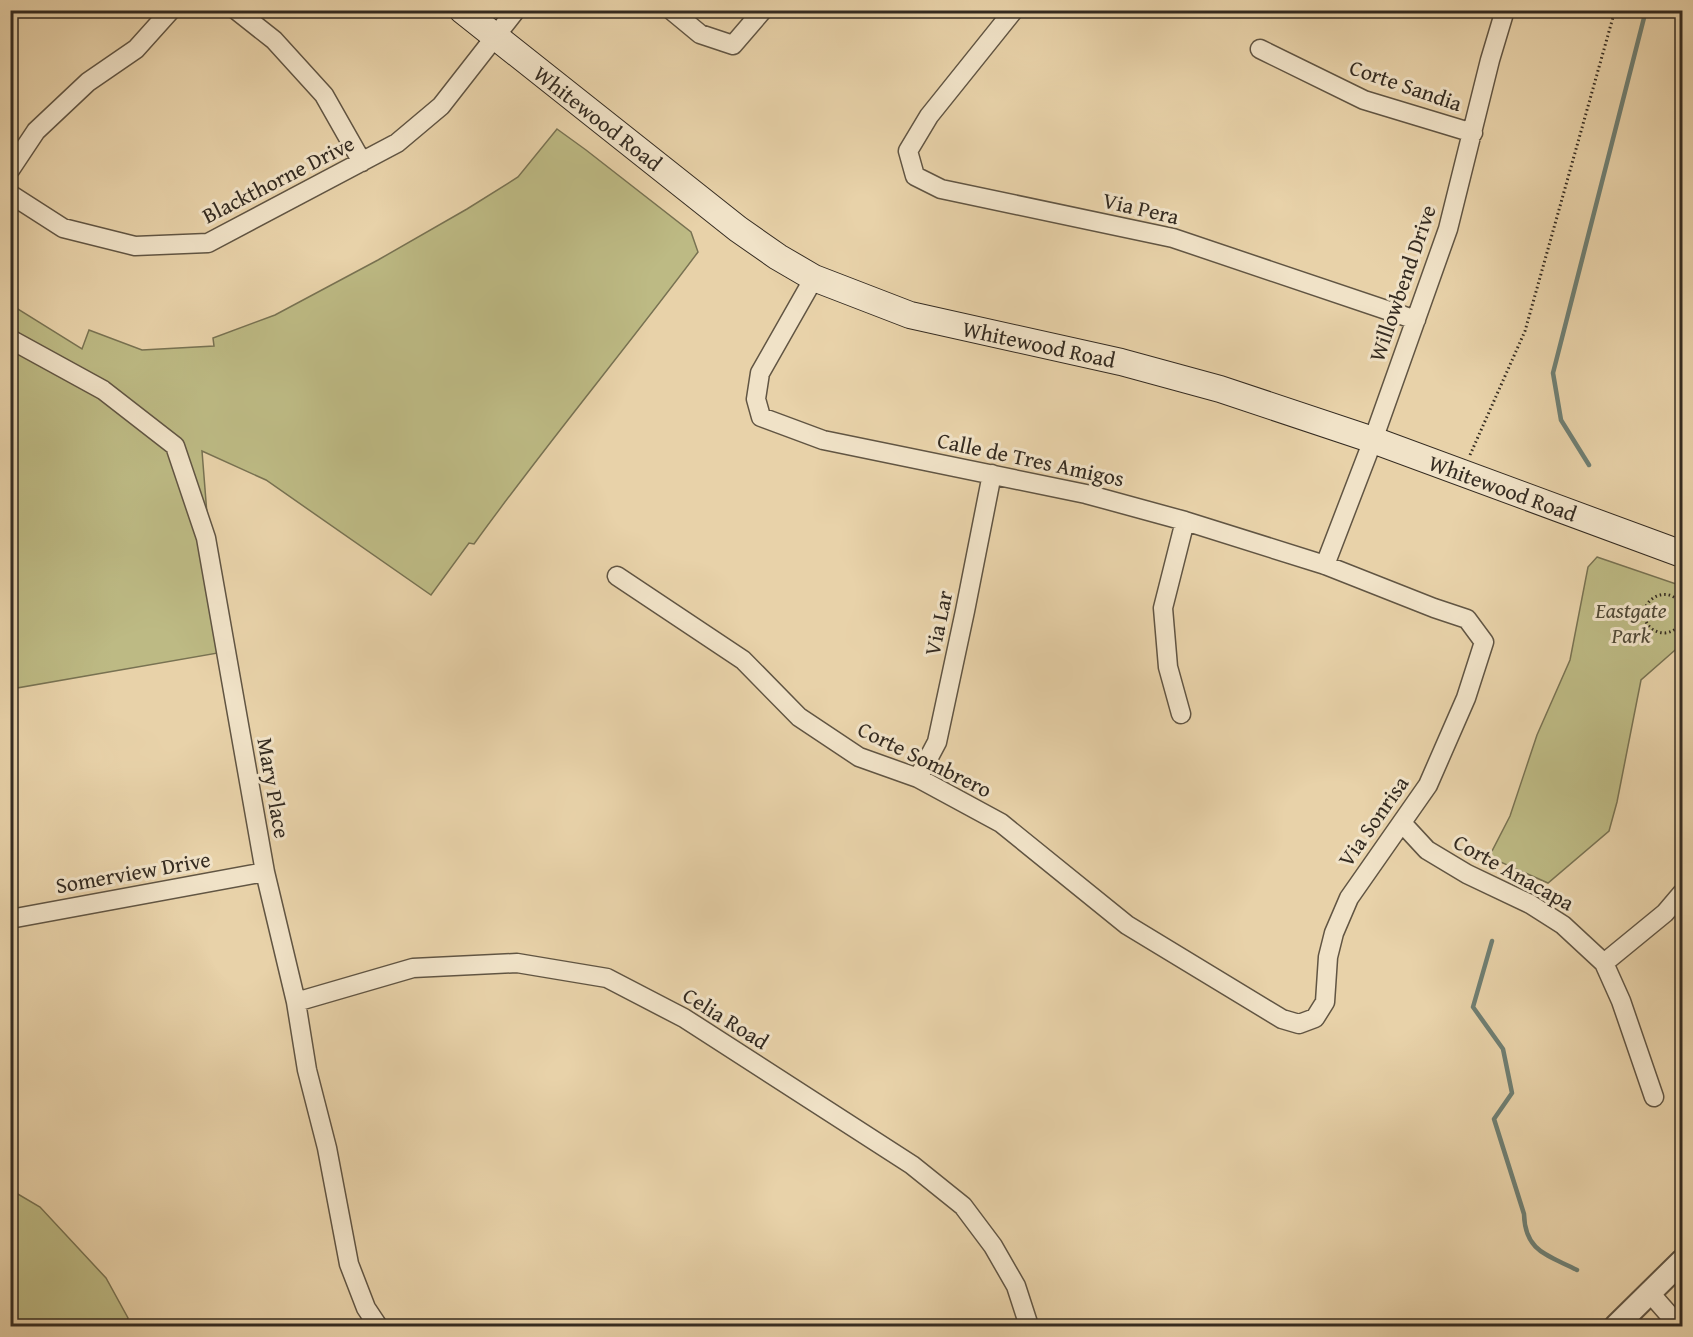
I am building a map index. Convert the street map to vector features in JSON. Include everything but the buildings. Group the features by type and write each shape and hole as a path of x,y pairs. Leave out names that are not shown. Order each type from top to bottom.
{"main road":[{"name":"Whitewood Road","path":"462,10 738,229 778,257 814,278 910,315 1143,368 1220,389 1373,440 1683,554"}],"street":[{"path":"10,170 36,131 88,82 136,49 171,10"},
{"path":"236,10 274,40 324,95 362,162"},
{"name":"Blackthorne Drive","path":"10,194 63,228 135,246 208,243 397,143 441,106 516,10"},
{"path":"671,10 700,34 733,45 763,10"},
{"name":"Via Pera","path":"1014,10 929,116 908,151 915,176 941,189 1173,238 1416,320"},
{"name":"Willowbend Drive","path":"1325,565 1373,440 1448,229 1490,60 1505,10"},
{"name":"Corte Sandia","path":"1260,49 1364,100 1473,133"},
{"name":"Calle de Tres Amigos","path":"814,278 760,373 756,399 761,417 823,440 1086,494 1185,521 1325,565 1434,608"},
{"name":"Mary Place","path":"10,339 103,390 175,446 206,538 265,872 296,1002 307,1070 327,1148 349,1264 366,1308 378,1326"},
{"name":"Via Lar","path":"918,778 937,742 992,474"},
{"path":"1181,714 1168,666 1163,608 1185,521"},
{"name":"Corte Sombrero","path":"617,576 743,660 799,717 860,757 918,778 1001,823 1127,925 1248,998"},
{"name":"Via Sonrisa","path":"1248,998 1282,1019 1299,1024 1315,1018 1324,1002 1328,957 1332,941 1349,898 1428,785 1466,698 1484,642 1467,619 1434,608"},
{"name":"Corte Anacapa","path":"1402,823 1427,850 1467,874 1530,904 1563,925 1604,963 1624,1010 1654,1097"},
{"name":"Somerview Drive","path":"10,919 265,872"},
{"path":"1604,963 1665,913 1683,893"},
{"name":"Celia Road","path":"296,1002 413,968 517,963 607,978 684,1018 912,1165 963,1206 993,1246 1016,1286 1029,1326"},
{"path":"1616,1326 1683,1261"},
{"path":"1650,1293 1679,1326"}],"path":[{"path":"1462,473 1525,331 1616,10"},
{"path":"1682,606 1673,596 1661,594 1647,604 1645,616 1650,627 1661,633 1673,631 1683,619"}],"green space":[{"path":"557,129 691,232 698,252 474,544 469,543 431,595 266,480 202,451 218,653 11,689 10,304 82,349 89,330 142,350 214,346 213,338 275,315 378,260 518,177"},
{"name":"Eastgate Park","path":"1597,557 1682,586 1682,644 1641,680 1617,802 1609,831 1548,883 1489,857 1510,816 1537,735 1570,660 1588,567"},
{"path":"11,1190 40,1207 106,1278 128,1318 124,1326 11,1326"}],"waterway":[{"path":"1589,465 1561,420 1553,373 1646,10"},
{"path":"1492,941 1473,1007 1503,1049 1512,1093 1494,1119 1529,1237 1540,1251 1577,1270"}]}
